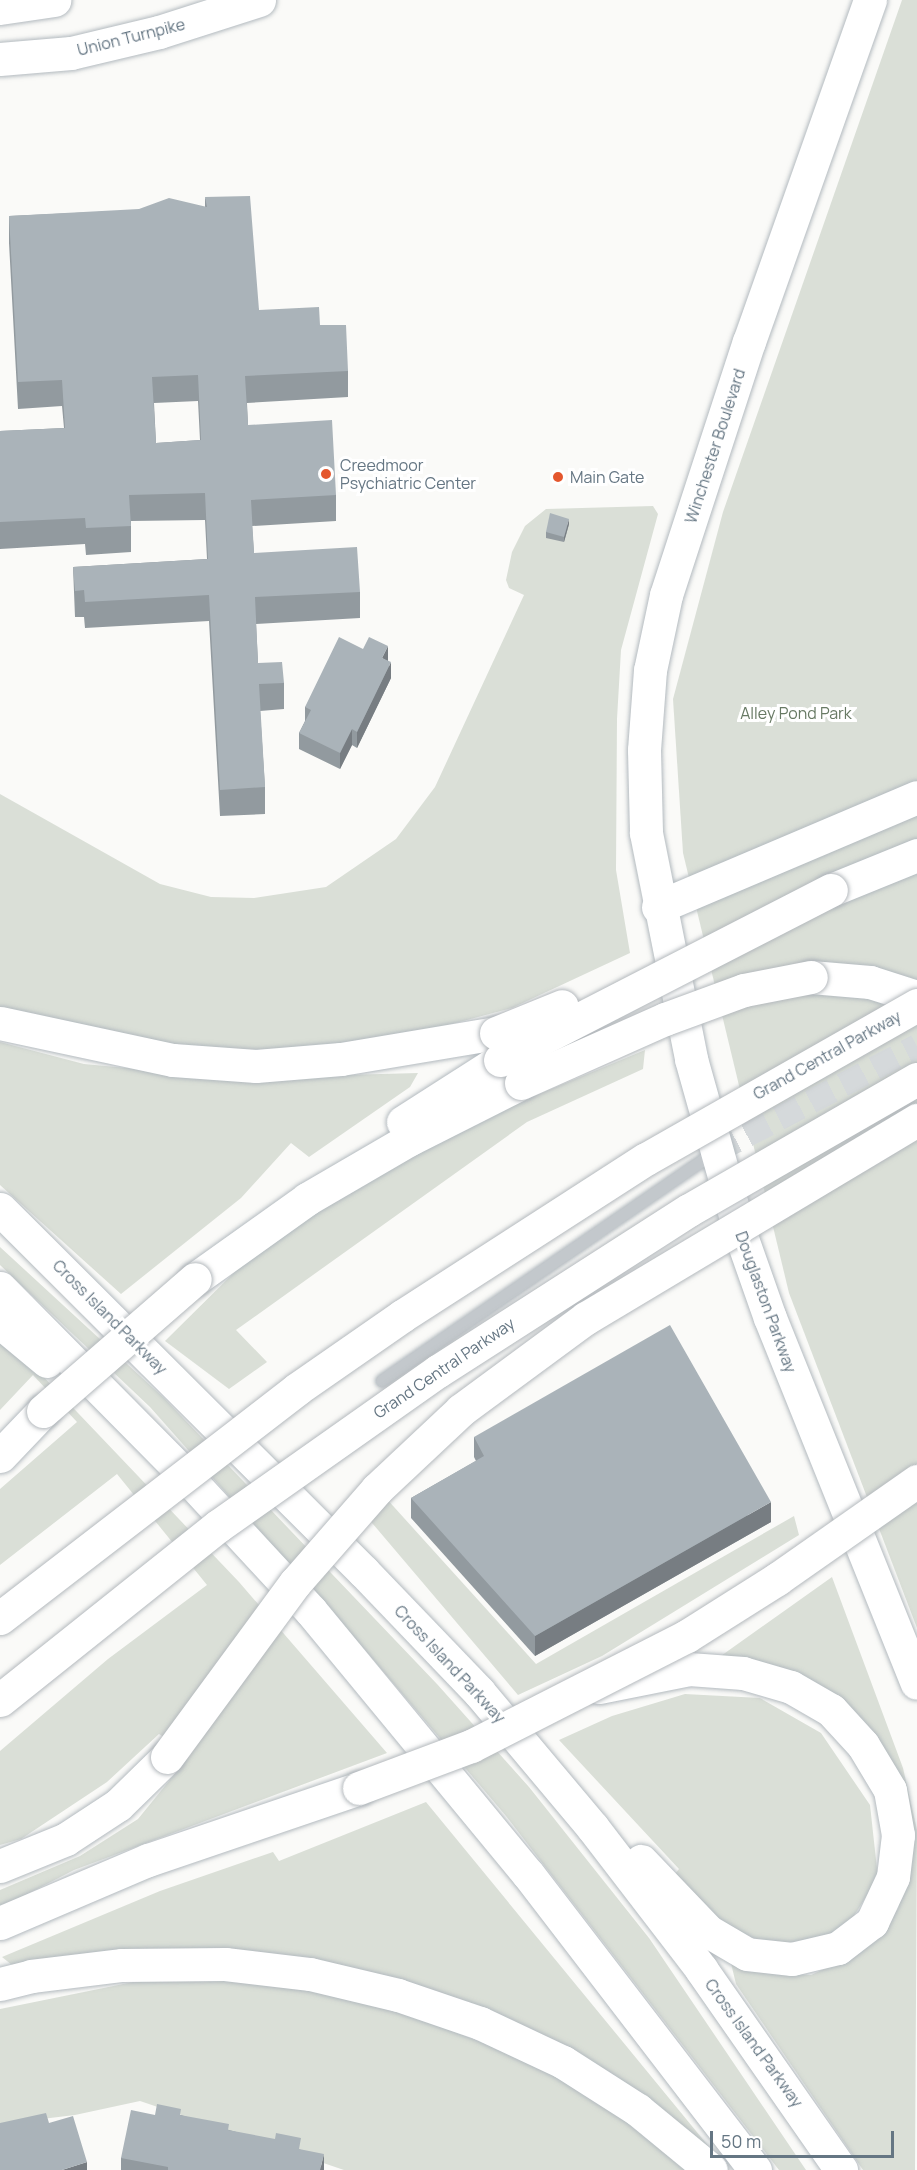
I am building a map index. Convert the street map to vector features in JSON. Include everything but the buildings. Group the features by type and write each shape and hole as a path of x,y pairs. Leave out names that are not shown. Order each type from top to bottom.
{"main road":[{"path":"0,8 54,0"},
{"name":"Union Turnpike","path":"0,59 71,53 159,32 260,0"},
{"name":"Winchester Boulevard","path":"658,907 646,833 644,750 650,670 666,595 749,341 870,0"},
{"path":"658,907 917,797"},
{"path":"0,1456 43,1412 195,1279 291,1201 358,1152 506,1059 831,890 917,855"},
{"name":"Douglaston Parkway","path":"658,907 715,1152 770,1318 917,1683"},
{"path":"0,1023 173,1060 256,1066 342,1059 506,1059 665,1019 744,990 811,977 870,982 917,997"},
{"name":"Grand Central Parkway","path":"0,1618 268,1410 402,1316 656,1153 917,1005"},
{"name":"Grand Central Parkway","path":"0,1700 218,1526 438,1371 689,1210 917,1079"},
{"path":"0,1866 66,1839 118,1805 167,1757 295,1583 377,1489 461,1410 586,1318 917,1120"},
{"name":"Cross Island Parkway","path":"0,1209 339,1547 479,1692 593,1828 701,1969 841,2170"},
{"path":"0,1288 186,1476 311,1611 431,1754 631,2005 755,2170"},
{"path":"0,1322 186,1476"},
{"path":"0,1443 43,1412"},
{"path":"0,1923 148,1860 471,1746 579,1692 717,1617 855,1527 917,1481"},
{"path":"479,1692 708,1931 747,1954 792,1959 837,1948 872,1922 893,1877 898,1835 890,1790 863,1745 831,1710 792,1687 742,1672 689,1668 579,1692"},
{"path":"0,1984 31,1976 122,1965 225,1964 310,1974 398,1995 480,2023 563,2062 638,2110 711,2170"}],"lane":[{"path":"382,1381 715,1152"}],"green space":[{"name":"Alley Pond Park","path":"902,0 917,0 917,1628 789,1293 683,853 673,699 723,512"},
{"path":"653,506 658,514 621,650 617,719 616,870 630,953 512,1008 399,1038 225,1053 61,1029 0,1009 0,794 160,884 211,897 254,898 326,887 396,839 435,787 524,595 509,588 506,580 512,552 525,526 546,509"},
{"path":"0,1042 84,1064 232,1078 418,1073 410,1087 309,1157 291,1143 241,1198 121,1294 0,1185"},
{"path":"645,1050 643,1069 527,1122 236,1330 267,1362 229,1389 165,1341 267,1240 372,1174 532,1097"},
{"path":"0,1247 164,1398 437,1684 529,1787 649,1938 806,2170 779,2170 506,1816 365,1650 150,1407 0,1265"},
{"path":"0,1338 38,1371 239,1582 387,1753 74,1870 0,1908 0,1890 80,1856 138,1819 191,1754 159,1734 107,1782 21,1839 0,1845 0,1751 108,1659 207,1585 117,1474 0,1565 0,1489 77,1422 33,1375 0,1410"},
{"path":"385,1497 536,1664 794,1516 799,1535 602,1656 518,1695 367,1517"},
{"path":"832,1577 903,1768 917,1830 915,2170 863,2170 736,1984 729,1955 761,1972 811,1975 858,1953 898,1909 910,1851 865,1727 718,1658"},
{"path":"685,1694 760,1698 821,1733 870,1805 878,1878 843,1933 787,1953 737,1940 671,1879 679,1869 559,1740 612,1716"},
{"path":"426,1802 728,2170 600,2077 370,1979 17,1969 2,1957 160,1891 273,1852 279,1861"},
{"path":"148,1979 267,1981 375,2002 555,2070 692,2170 344,2170 140,2101 75,2115 0,2124 0,2009"}],"tunnel":[{"path":"715,1152 917,1046"}],"place":[{"name":"Creedmoor Psychiatric Center","path":"326,474"},
{"name":"Main Gate","path":"558,477"}]}
